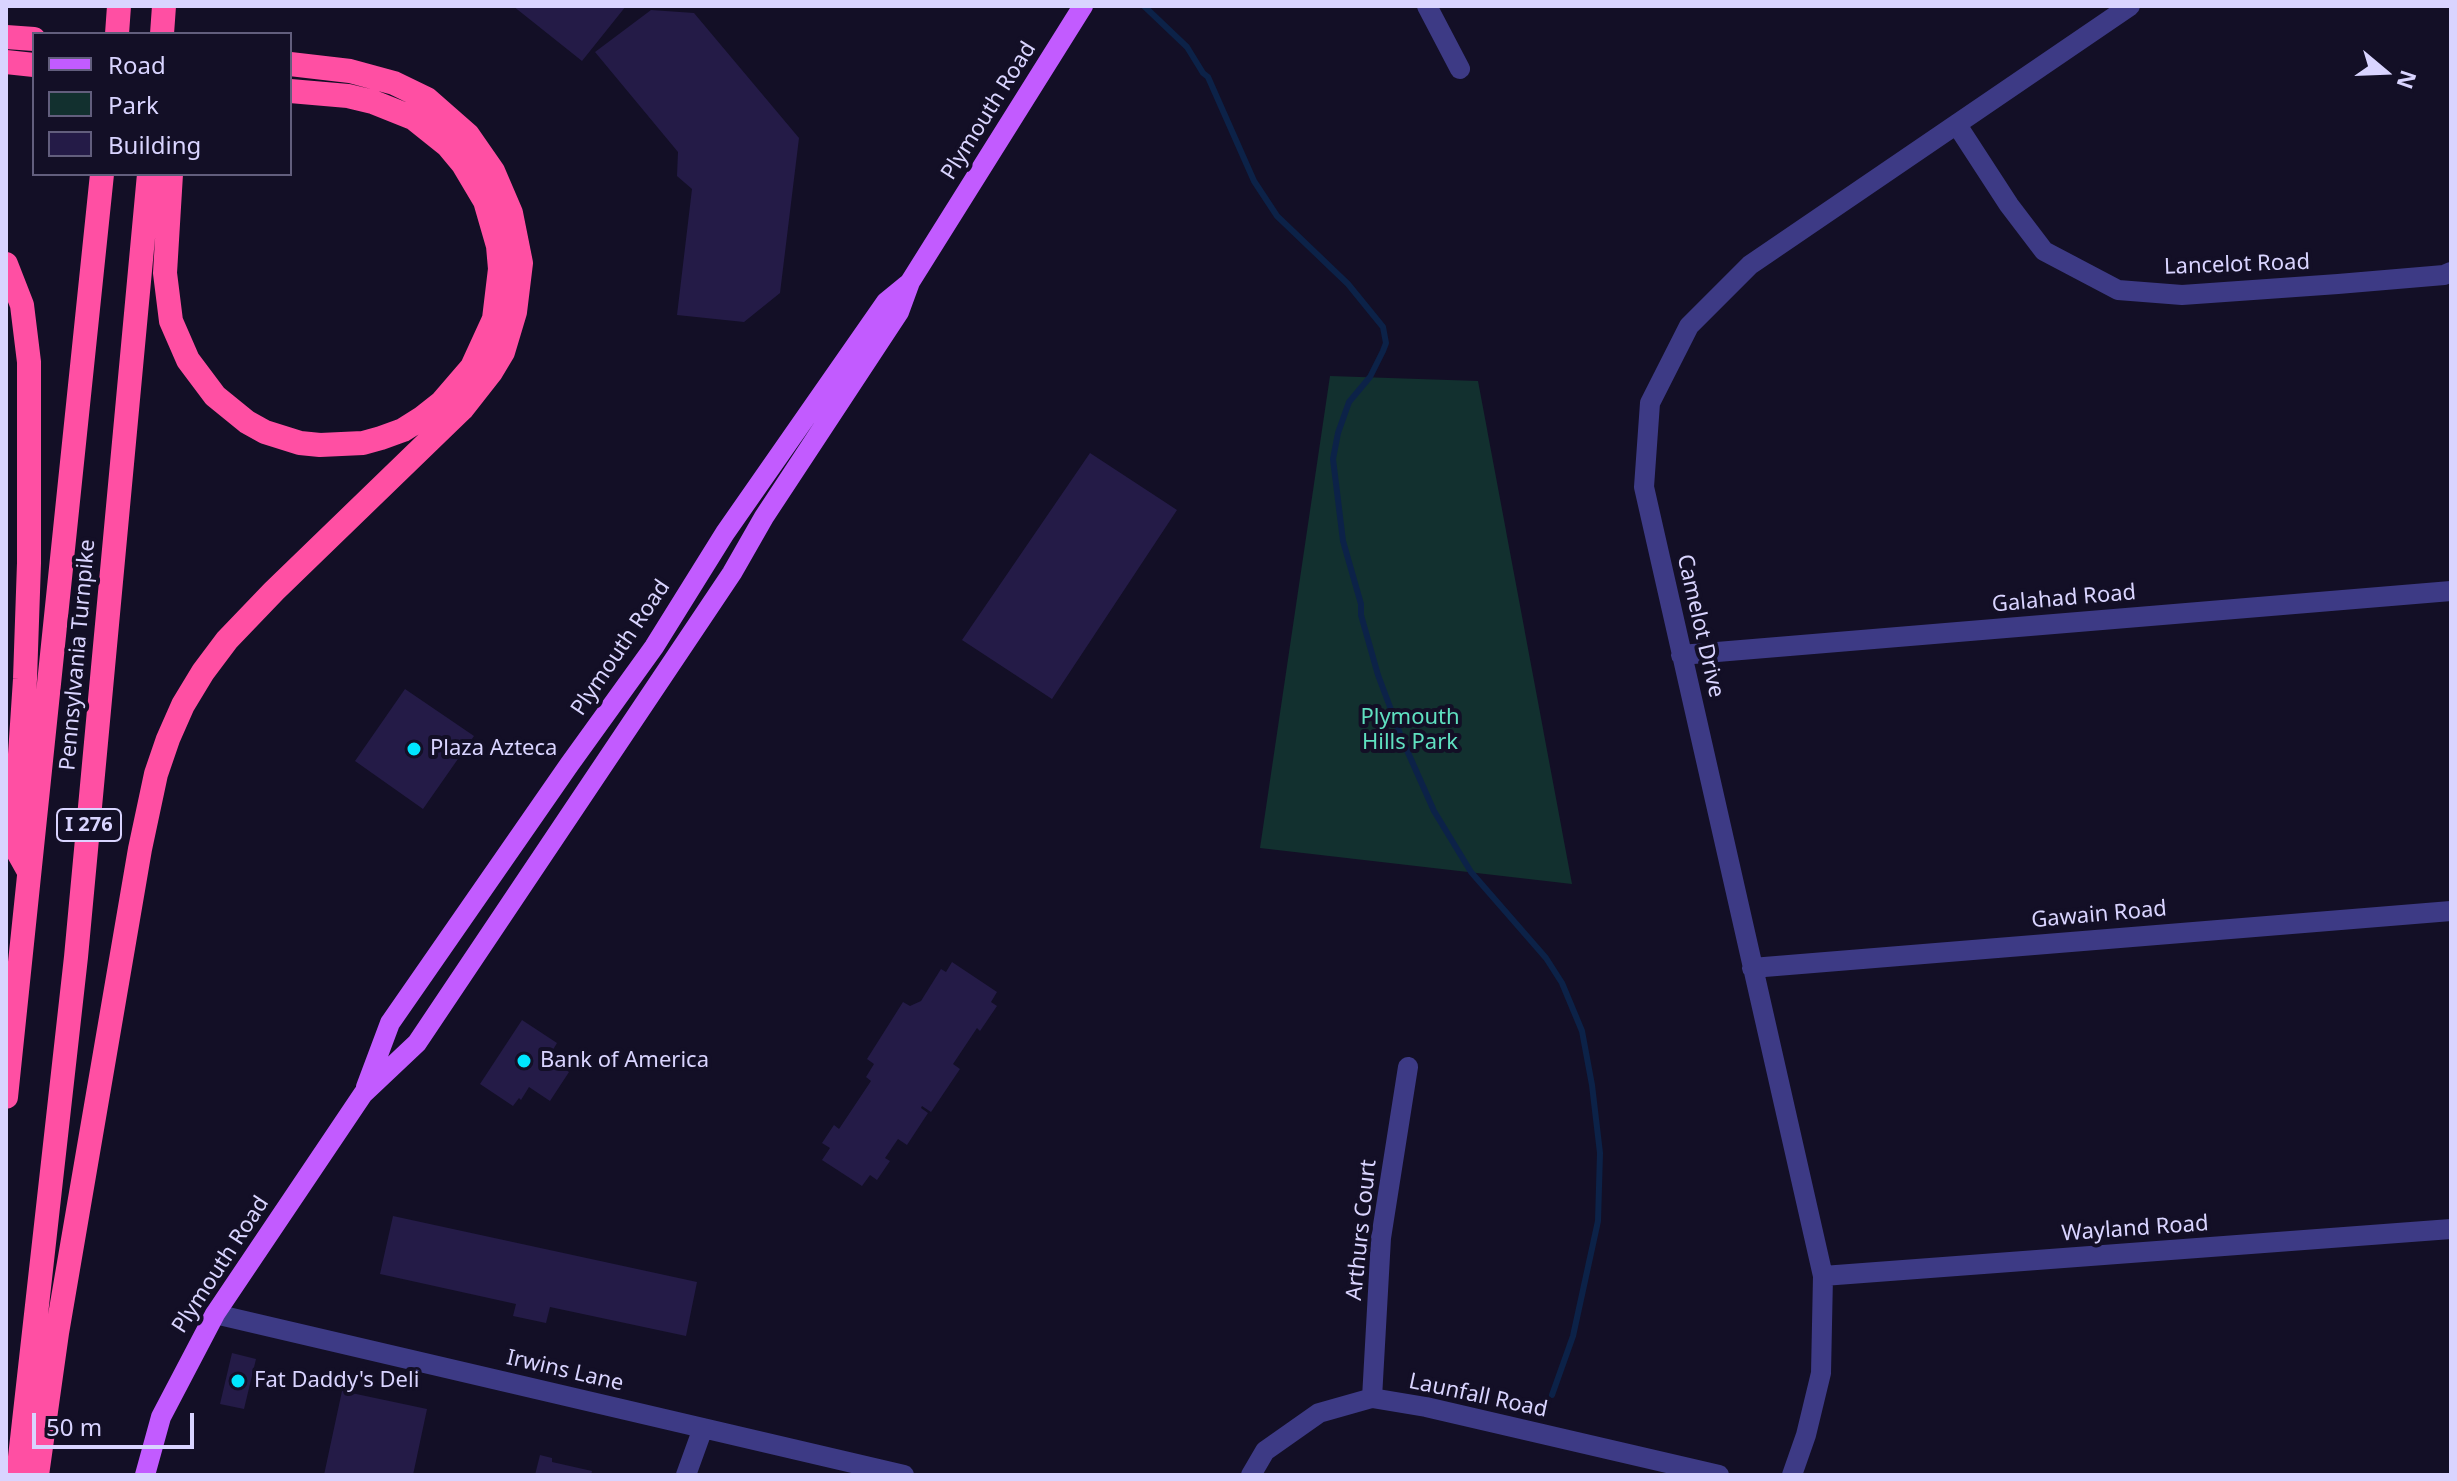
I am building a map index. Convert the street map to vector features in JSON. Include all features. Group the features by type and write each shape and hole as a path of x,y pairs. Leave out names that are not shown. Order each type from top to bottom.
{"highway":[{"path":"117,32 119,6"},
{"path":"165,32 166,6"},
{"path":"6,37 32,39"},
{"path":"6,62 32,65"},
{"path":"37,1475 57,1333 137,864 153,787 168,739 196,683 227,640 476,392 503,352 515,312 521,263 511,213 493,171 468,135 427,99 394,83 350,71 292,64"},
{"path":"171,176 165,273 171,321 188,360 215,396 247,422 265,432 300,443 363,443 403,430 422,418 441,403 472,367 494,319 500,269 498,246 485,201 448,146 413,118 361,99 292,91"},
{"name":"Pennsylvania Turnpike","path":"6,1097 102,176"},
{"name":"Pennsylvania Turnpike","path":"18,1475 76,957 149,176"},
{"path":"6,264 22,305 29,362 29,563 14,845 28,870"}],"main road":[{"name":"Plymouth Road","path":"145,1475 161,1417 215,1314 363,1094 417,1043 732,573 764,517 899,312 910,282 1083,6"},
{"name":"Plymouth Road","path":"363,1094 390,1023 654,647 725,533 886,302 910,282"}],"street":[{"path":"1427,6 1460,69"},
{"name":"Camelot Drive","path":"1792,1475 1806,1435 1821,1373 1823,1276 1644,487 1650,403 1689,326 1750,265 2130,6"},
{"name":"Lancelot Road","path":"1957,125 2009,205 2044,251 2118,290 2182,295 2451,272"},
{"name":"Galahad Road","path":"1681,655 2451,591"},
{"name":"Gawain Road","path":"1752,968 2451,911"},
{"name":"Arthurs Court","path":"1372,1398 1381,1238 1408,1067"},
{"name":"Wayland Road","path":"1823,1276 2451,1229"},
{"name":"Irwins Lane","path":"215,1314 904,1475"},
{"name":"Launfall Road","path":"1251,1475 1265,1451 1319,1413 1372,1398 1426,1407 1719,1475"},
{"path":"686,1475 703,1428"}],"green space":[{"name":"Plymouth Hills Park","path":"1330,376 1478,381 1572,884 1260,848"}],"building":[{"path":"513,6 626,6 582,61"},
{"path":"651,10 694,13 799,138 780,293 744,322 677,315 692,189 677,176 678,152 595,52"},
{"path":"1090,453 1177,510 1052,699 962,640"},
{"name":"Plaza Azteca","path":"405,689 474,736 423,809 355,761"},
{"path":"952,962 997,992 991,1002 997,1006 980,1031 977,1028 953,1064 960,1069 931,1112 922,1106 928,1113 907,1145 898,1139 885,1158 890,1161 877,1180 870,1175 862,1186 822,1160 830,1148 822,1143 834,1125 839,1129 871,1081 866,1077 874,1064 867,1059 903,1002 910,1006 921,1001 941,969 946,972"},
{"name":"Bank of America","path":"522,1020 557,1043 548,1058 569,1072 550,1101 529,1087 513,1106 480,1084"},
{"path":"393,1216 697,1282 686,1336 550,1307 546,1323 513,1316 516,1304 380,1274"},
{"name":"Fat Daddy's Deli","path":"232,1353 256,1359 244,1409 220,1404"},
{"path":"342,1391 427,1409 413,1475 324,1475"},
{"path":"540,1455 552,1458 552,1462 592,1471 591,1475 535,1475"}],"waterway":[{"path":"1144,6 1187,47 1208,77 1254,181 1277,216 1348,284 1383,327 1386,343 1383,351 1370,377 1349,402 1333,459 1343,541 1361,604 1361,615 1378,675 1434,811 1471,872 1546,958 1562,983 1582,1031 1592,1085 1600,1153 1598,1221 1573,1336 1552,1395"}],"place":[{"name":"Plaza Azteca","path":"414,749"},
{"name":"Bank of America","path":"524,1061"},
{"name":"Fat Daddy's Deli","path":"238,1381"}]}
